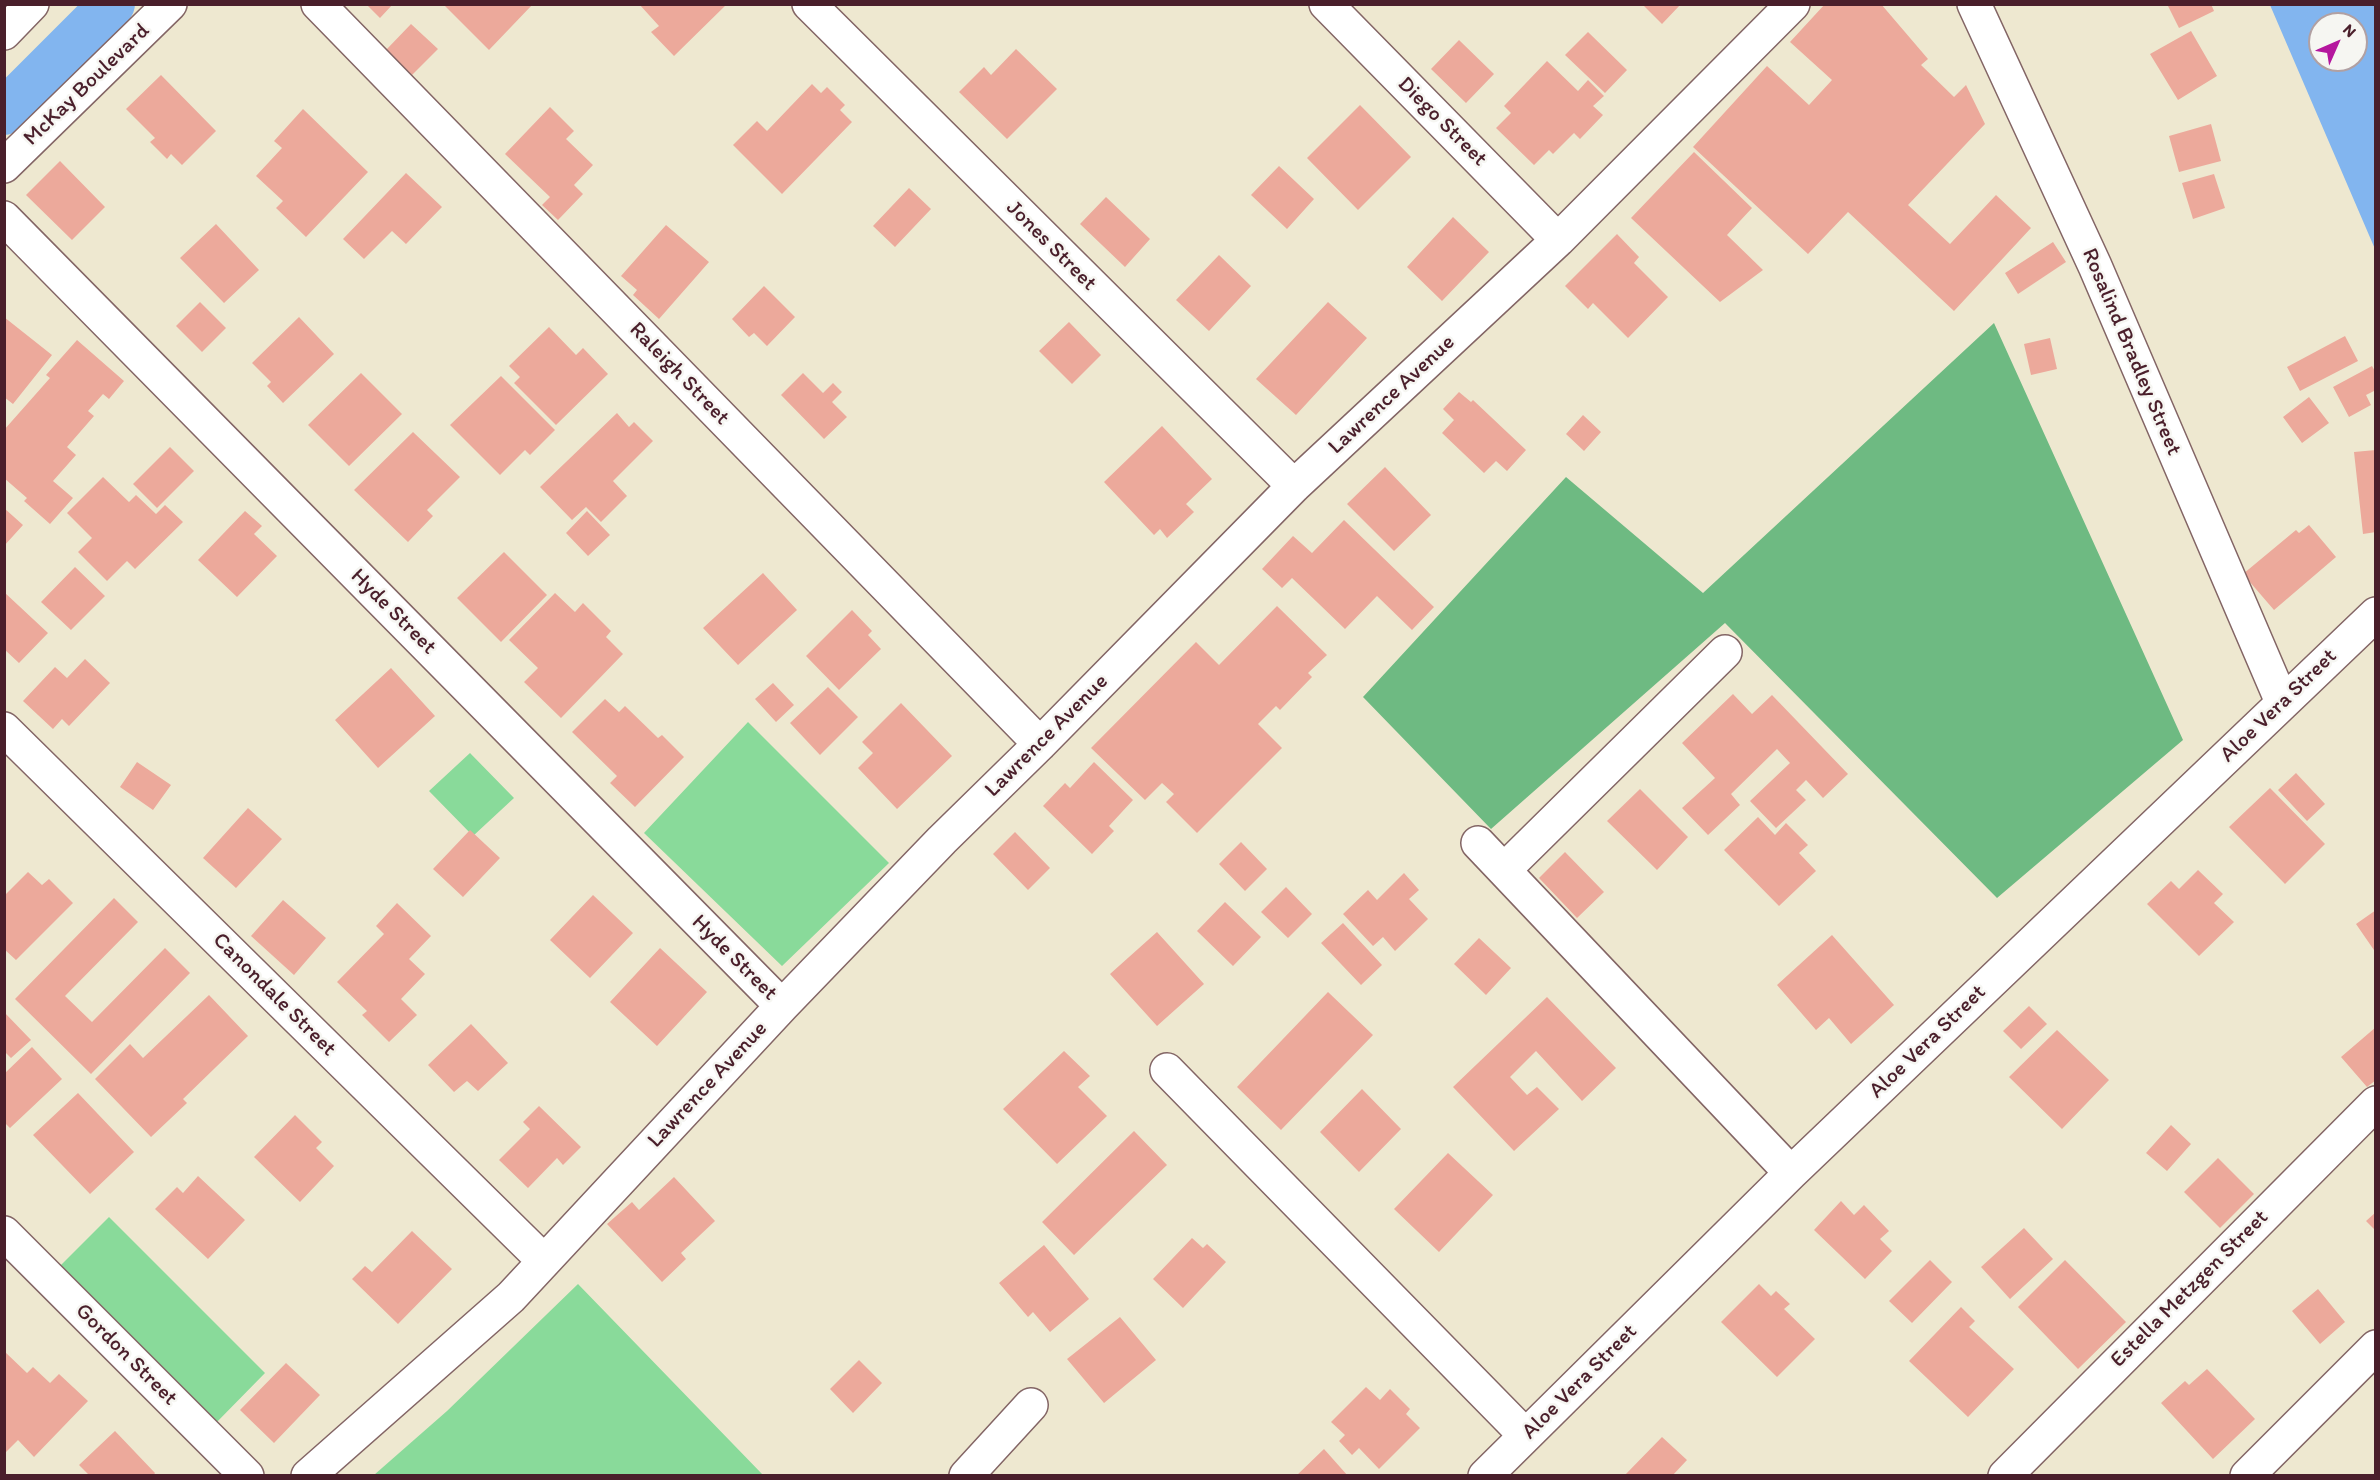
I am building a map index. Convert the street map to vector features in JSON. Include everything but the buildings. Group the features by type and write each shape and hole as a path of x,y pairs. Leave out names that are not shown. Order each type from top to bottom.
{"street":[{"path":"4,33 32,4"},
{"name":"McKay Boulevard","path":"4,166 170,4"},
{"name":"Raleigh Street","path":"318,4 1040,744"},
{"name":"Jones Street","path":"809,4 1294,486"},
{"name":"Diego Street","path":"1326,4 1558,240"},
{"name":"Lawrence Avenue","path":"308,1476 511,1297 782,1006 942,840 1040,744 1294,486 1558,240 1793,4"},
{"name":"Rosalind Bradley Street","path":"1974,4 2095,266 2282,702"},
{"name":"Hyde Street","path":"4,218 782,1006"},
{"name":"Aloe Vera Street","path":"1485,1476 1791,1173 2376,614"},
{"path":"1504,870 1725,652"},
{"name":"Canondale Street","path":"4,729 544,1261"},
{"path":"1478,843 1791,1173"},
{"path":"1167,1070 1525,1436"},
{"name":"Estella Metzgen Street","path":"2005,1476 2376,1103"},
{"name":"Gordon Street","path":"4,1233 248,1476"},
{"path":"2247,1476 2376,1347"},
{"path":"966,1476 1030,1405"}],"green space":[{"path":"1994,323 2183,740 1997,898 1725,623 1491,829 1363,697 1566,477 1703,593"},
{"path":"748,722 889,863 782,966 644,833"},
{"path":"470,753 514,798 473,836 429,791"},
{"path":"109,1217 265,1373 213,1426 56,1270"},
{"path":"578,1284 763,1475 374,1475 447,1411"}],"water":[{"path":"2270,5 2375,5 2375,249"}],"waterway":[{"path":"4,112 112,4"}]}
